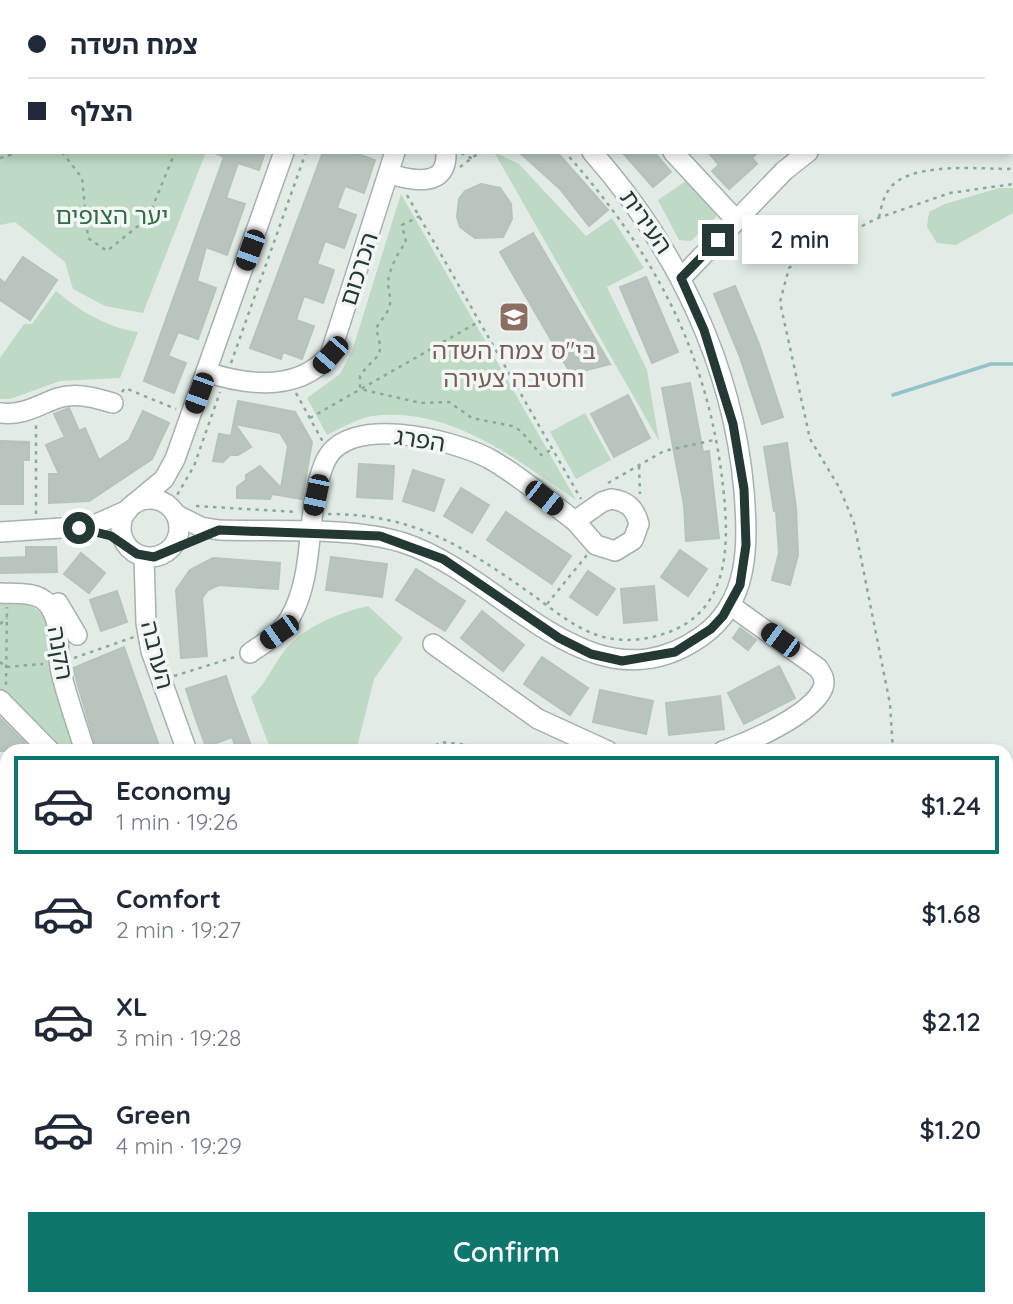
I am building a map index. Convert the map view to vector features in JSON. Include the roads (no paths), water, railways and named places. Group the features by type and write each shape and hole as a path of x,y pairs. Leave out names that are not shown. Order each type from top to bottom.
{"street":[{"path":"125,544 121,527 131,507 164,479 175,459 283,154"},
{"name":"הכרכום","path":"206,372 225,378 270,383 289,381 318,369 330,355 394,175 395,154"},
{"path":"394,175 414,181 432,179 444,168 446,154"},
{"name":"העירית","path":"174,509 189,523 219,530 380,536 424,550 466,573 575,647 591,654 622,661 675,652 711,629 730,605 740,585 746,545 739,455 716,365 681,278 650,225 594,154"},
{"path":"675,154 736,220"},
{"path":"681,278 784,171 805,154"},
{"path":"0,413 32,410 60,398 73,396 89,396 113,402"},
{"name":"הפרג","path":"312,533 312,513 320,478 330,454 363,435 440,440 489,459 581,517 596,545 606,550 623,548 634,540 639,524 632,508 620,500 603,502 581,517"},
{"path":"79,528 111,536 144,557 164,554 172,548 180,532 174,509 175,459"},
{"path":"0,532 79,528 102,524 143,500 160,501 174,509"},
{"name":"העירית","path":"172,548 219,530"},
{"path":"250,653 279,632 290,618 298,599 312,533"},
{"name":"הערבה","path":"144,557 147,632 184,744"},
{"name":"הקנה","path":"3,593 38,596 47,603 59,628 59,663 83,744"},
{"path":"38,596 57,602 64,609 78,635"},
{"path":"730,605 818,668 824,679 822,690 791,719 772,732 741,744"},
{"path":"433,644 538,719 593,744"},
{"path":"3,703 43,744"}],"waterway":[{"path":"893,395 991,364 1013,364"}],"place":[{"name":"בי\"ס צמח השדה וחטיבה צעירה","path":"514,317"}],"park label":[{"name":"יער הצופים","path":"112,216"}]}
